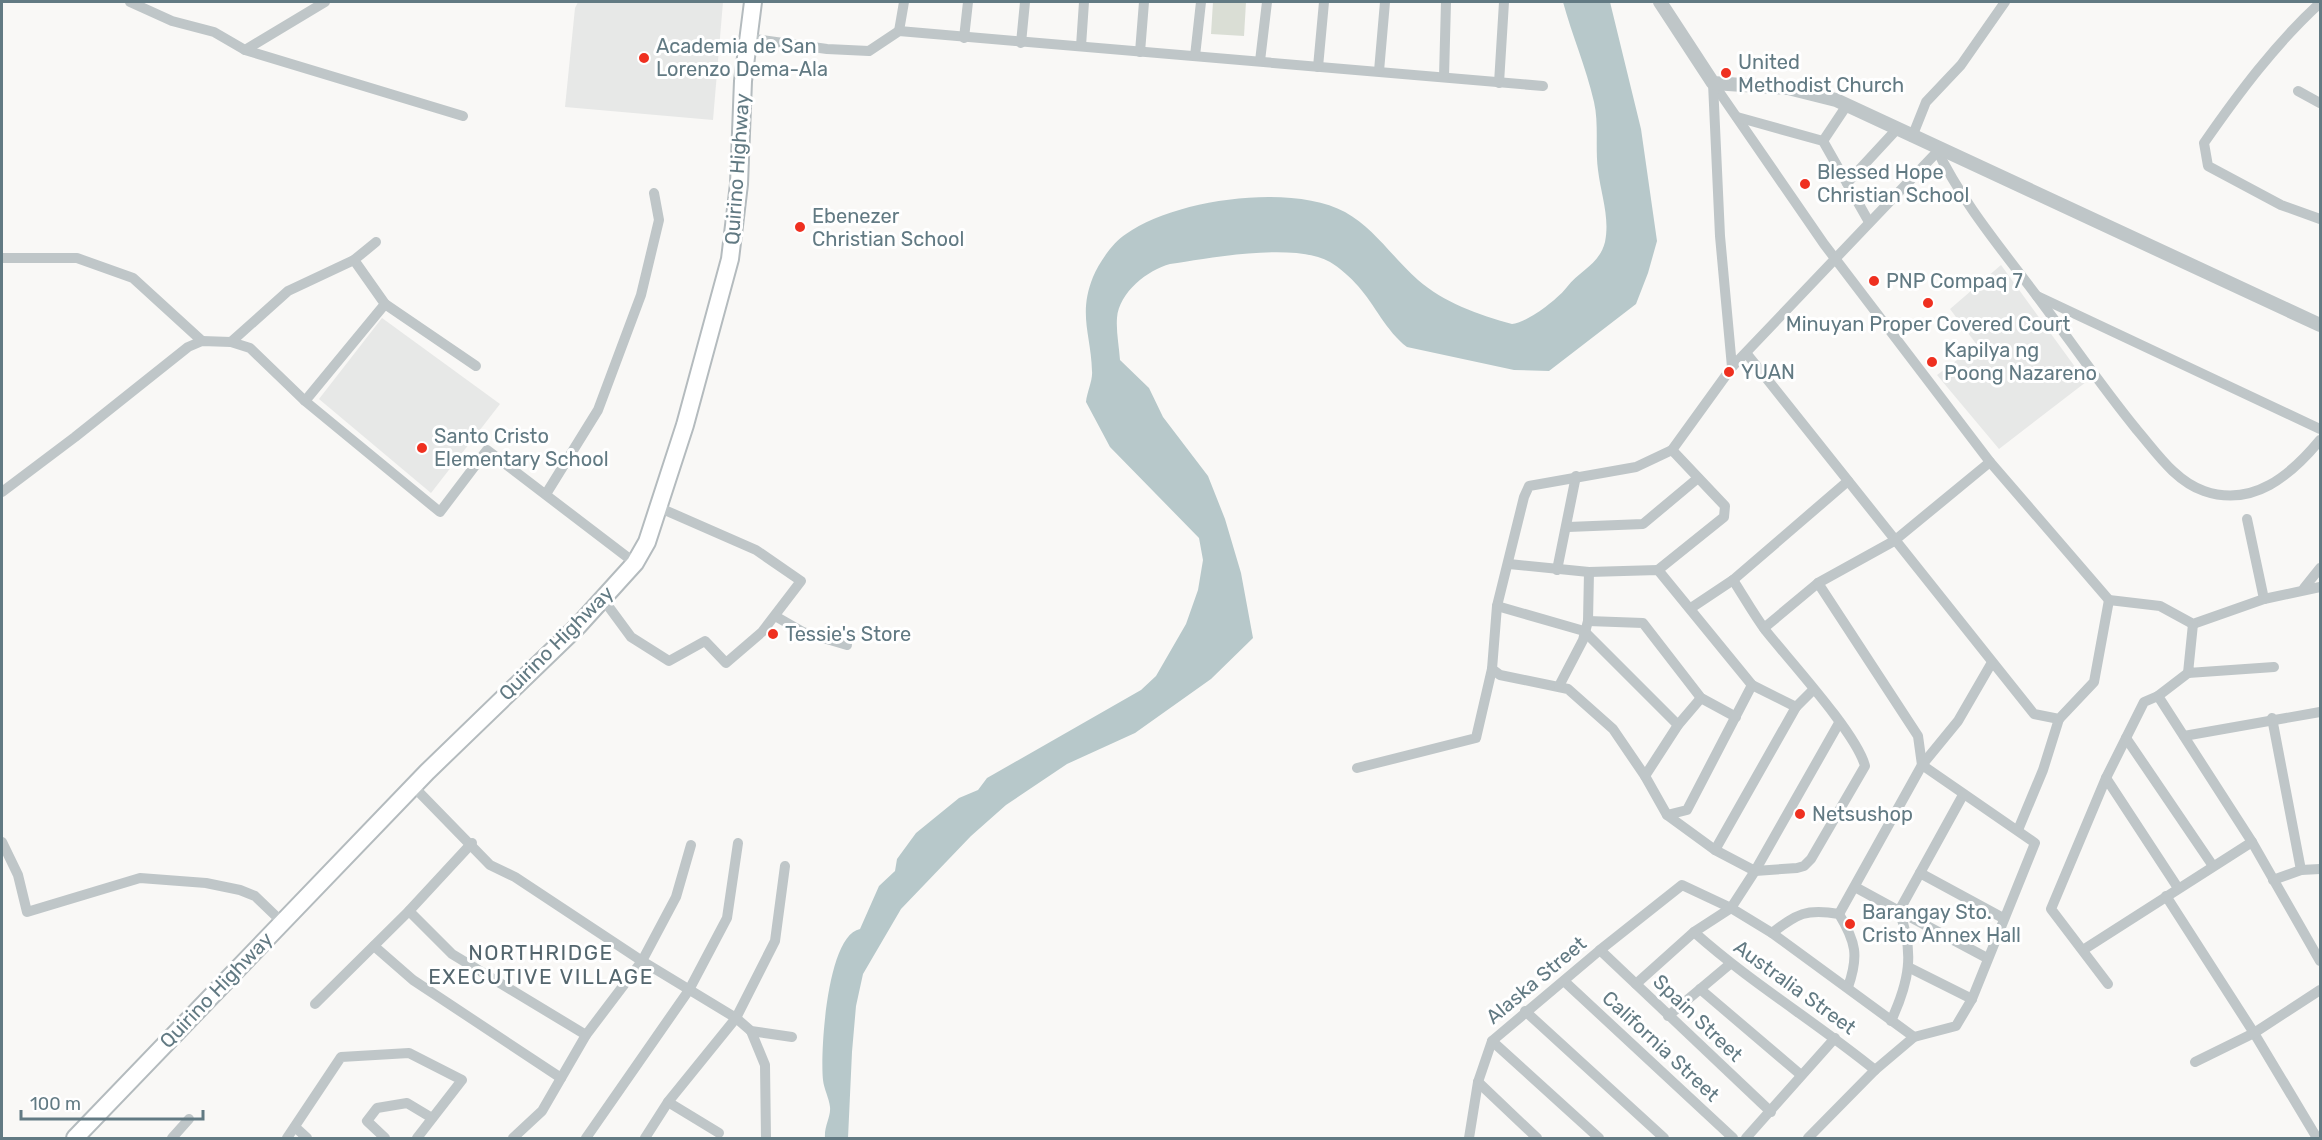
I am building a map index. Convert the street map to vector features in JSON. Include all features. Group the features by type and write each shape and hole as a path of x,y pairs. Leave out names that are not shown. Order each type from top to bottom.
{"main road":[{"name":"Quirino Highway","path":"75,1138 413,786 603,598 635,563 647,542 660,508 730,259 739,184 743,81 753,2"}],"street":[{"path":"130,2 172,21 214,32 245,50 463,116"},
{"path":"245,50 325,2"},
{"path":"899,31 904,2"},
{"path":"964,38 968,2"},
{"path":"1021,43 1025,2"},
{"path":"1081,46 1084,2"},
{"path":"1140,51 1143,2"},
{"path":"1196,56 1201,2"},
{"path":"1260,61 1267,2"},
{"path":"1318,68 1324,2"},
{"path":"1378,71 1385,2"},
{"path":"1444,77 1446,2"},
{"path":"1499,82 1504,2"},
{"path":"1660,2 1713,83 1835,257 1990,462 2109,600 2160,606 2193,624 2264,599 2304,588 2320,587"},
{"path":"1912,137 1926,102 1961,65 2005,2"},
{"path":"2320,3 2299,22 2228,107 2204,143 2208,166 2281,205 2320,219"},
{"path":"748,38 827,49 868,51 899,31 1544,86"},
{"path":"1713,83 1788,88 1846,105 1936,150 2320,325"},
{"path":"1713,83 1720,236 1732,367"},
{"path":"2298,91 2320,103"},
{"path":"1822,141 1846,105"},
{"path":"1737,117 1822,141 1869,222"},
{"path":"1846,183 1897,129"},
{"path":"1357,768 1476,738 1492,669 1497,606 1524,497 1529,486 1636,467 1672,450 1732,367 1747,354 1936,150"},
{"path":"1936,150 1976,218 2037,296 2095,379 2170,469 2204,491 2241,496 2270,488 2301,463 2320,440"},
{"path":"546,495 598,410 641,295 659,220 654,193"},
{"path":"231,342 288,291 354,260 376,242"},
{"path":"2,258 77,258 133,278 202,341"},
{"path":"354,260 385,304 476,366"},
{"path":"2037,296 2320,429"},
{"path":"305,401 385,304"},
{"path":"2,492 188,347 202,341 231,342 250,348 305,401 440,512 487,450 635,563"},
{"path":"1747,354 1991,664 2034,714 2059,719"},
{"path":"1509,564 1589,572 1658,570 1724,518 1725,506 1672,450"},
{"path":"1764,628 1818,583 1894,541 1990,462"},
{"path":"1557,570 1568,527 1576,476"},
{"path":"1568,527 1643,524 1698,478"},
{"path":"1691,608 1733,580 1848,481"},
{"path":"603,598 631,637 669,661 705,641 726,663 749,645 801,581 756,550 660,508"},
{"path":"2247,519 2264,599"},
{"path":"2304,588 2320,568"},
{"path":"1658,570 1752,684 1796,707"},
{"path":"1559,686 1583,640 1589,572"},
{"path":"1492,669 1500,675 1568,689 1613,729 1645,776 1667,815 1715,850 1755,871 1804,866 1865,766 1863,758 1839,723 1764,628 1733,580"},
{"path":"1808,1138 1875,1070 1914,1037 1956,1026 1972,999 2035,843 1922,765 1918,736 1818,583"},
{"path":"2018,830 2043,770 2059,719 2094,682 2109,600"},
{"path":"1497,606 1586,626 1643,623 1701,698 1736,717"},
{"path":"774,616 803,632 846,645"},
{"path":"2188,673 2193,624"},
{"path":"1586,626 1678,725"},
{"path":"1839,914 1922,765 1958,721 1991,664"},
{"path":"2108,984 2051,909 2106,778 2144,702 2158,696 2188,673 2274,667"},
{"path":"1667,815 1687,810 1752,684"},
{"path":"1715,850 1796,707 1813,690"},
{"path":"2158,696 2252,842 2320,958"},
{"path":"1645,776 1678,725 1701,698"},
{"path":"2184,735 2272,718 2320,712"},
{"path":"2272,718 2301,870"},
{"path":"1636,984 1694,932 1731,908 1755,871 1839,723"},
{"path":"2126,738 2213,866"},
{"path":"2106,778 2178,888"},
{"path":"413,786 472,843 490,865 515,877 642,961 736,1018 751,1031 765,1065 766,1138"},
{"path":"1891,1021 1905,989 1908,967 1906,931 1899,911 1963,795"},
{"path":"2,842 18,875 27,912 140,878 206,884 240,890 255,896 282,922"},
{"path":"2083,950 2252,842"},
{"path":"315,1004 409,912 472,843"},
{"path":"586,1138 689,990 727,918 738,843"},
{"path":"513,1138 542,1111 586,1035 642,961 676,897 691,845"},
{"path":"645,1138 668,1102 736,1018 775,941 785,866"},
{"path":"2273,880 2301,870 2320,869"},
{"path":"1920,873 2003,918"},
{"name":"Alaska Street","path":"1469,1138 1478,1082 1492,1041 1525,1011 1682,885 1731,908"},
{"path":"1855,887 1987,958"},
{"path":"2166,896 2254,1033 2317,1138"},
{"path":"1731,908 1772,933 1914,1037"},
{"path":"1772,933 1800,913 1818,910 1839,914 1852,936 1856,965 1848,987"},
{"path":"409,912 452,954 586,1035"},
{"name":"Australia Street","path":"1694,932 1730,964 1835,1038 1875,1070"},
{"path":"374,946 413,980 561,1078"},
{"name":"Spain Street","path":"1600,950 1771,1112"},
{"path":"1668,1016 1730,964"},
{"path":"1908,967 1972,999"},
{"name":"California Street","path":"1564,981 1733,1138"},
{"path":"1700,989 1801,1075"},
{"path":"2195,1062 2254,1033 2320,990"},
{"path":"1525,1011 1664,1138"},
{"path":"751,1031 792,1037"},
{"path":"1746,1138 1835,1038"},
{"path":"1492,1041 1599,1138"},
{"path":"288,1138 341,1057 409,1053 462,1080 417,1138"},
{"path":"1478,1082 1537,1138"},
{"path":"668,1102 719,1133"},
{"path":"385,1138 367,1121 376,1108 407,1103 432,1118"},
{"path":"172,1138 189,1119"},
{"path":"295,1127 308,1138"}],"shaded area":[{"name":"Academia de San Lorenzo Dema-Ala","path":"578,2 723,2 713,120 565,107 575,8"},
{"path":"1213,2 1246,2 1244,36 1211,34"},
{"path":"1563,2 1610,2 1641,129 1657,241 1636,304 1549,371 1514,370 1407,347 1387,326 1352,280 1334,264 1314,256 1296,253 1252,253 1170,264 1153,271 1129,291 1119,308 1117,318 1120,360 1149,388 1163,417 1208,476 1225,519 1241,573 1253,638 1211,679 1135,733 1067,764 1006,805 971,836 901,909 863,974 856,1006 848,1138 825,1138 830,1107 823,1080 823,1045 833,972 840,951 849,936 860,929 879,886 895,871 897,859 916,833 959,798 978,790 987,778 1141,690 1156,676 1186,624 1198,590 1203,560 1199,538 1110,447 1086,402 1092,375 1086,324 1086,302 1093,277 1102,260 1126,234 1147,222 1173,212 1234,199 1295,198 1322,203 1356,219 1375,235 1418,280 1450,301 1474,312 1512,324 1526,319 1557,298 1594,262 1605,242 1606,215 1597,162 1594,102"},
{"path":"2001,265 2086,382 1999,449 1937,375 1977,345 1950,309"},
{"name":"Santo Cristo Elementary School","path":"382,318 500,404 431,493 319,399"}],"place":[{"name":"Academia de San Lorenzo Dema-Ala","path":"644,58"},
{"name":"United Methodist Church","path":"1726,73"},
{"name":"Blessed Hope Christian School","path":"1805,184"},
{"name":"Ebenezer Christian School","path":"800,227"},
{"name":"PNP Compaq 7","path":"1874,281"},
{"name":"Minuyan Proper Covered Court","path":"1928,303"},
{"name":"Kapilya ng Poong Nazareno","path":"1932,362"},
{"name":"YUAN","path":"1729,372"},
{"name":"Santo Cristo Elementary School","path":"422,448"},
{"name":"Tessie's Store","path":"773,634"},
{"name":"Netsushop","path":"1800,814"},
{"name":"Barangay Sto. Cristo Annex Hall","path":"1850,924"}],"district":[{"name":"NORTHRIDGE EXECUTIVE VILLAGE","path":"541,965"}]}
